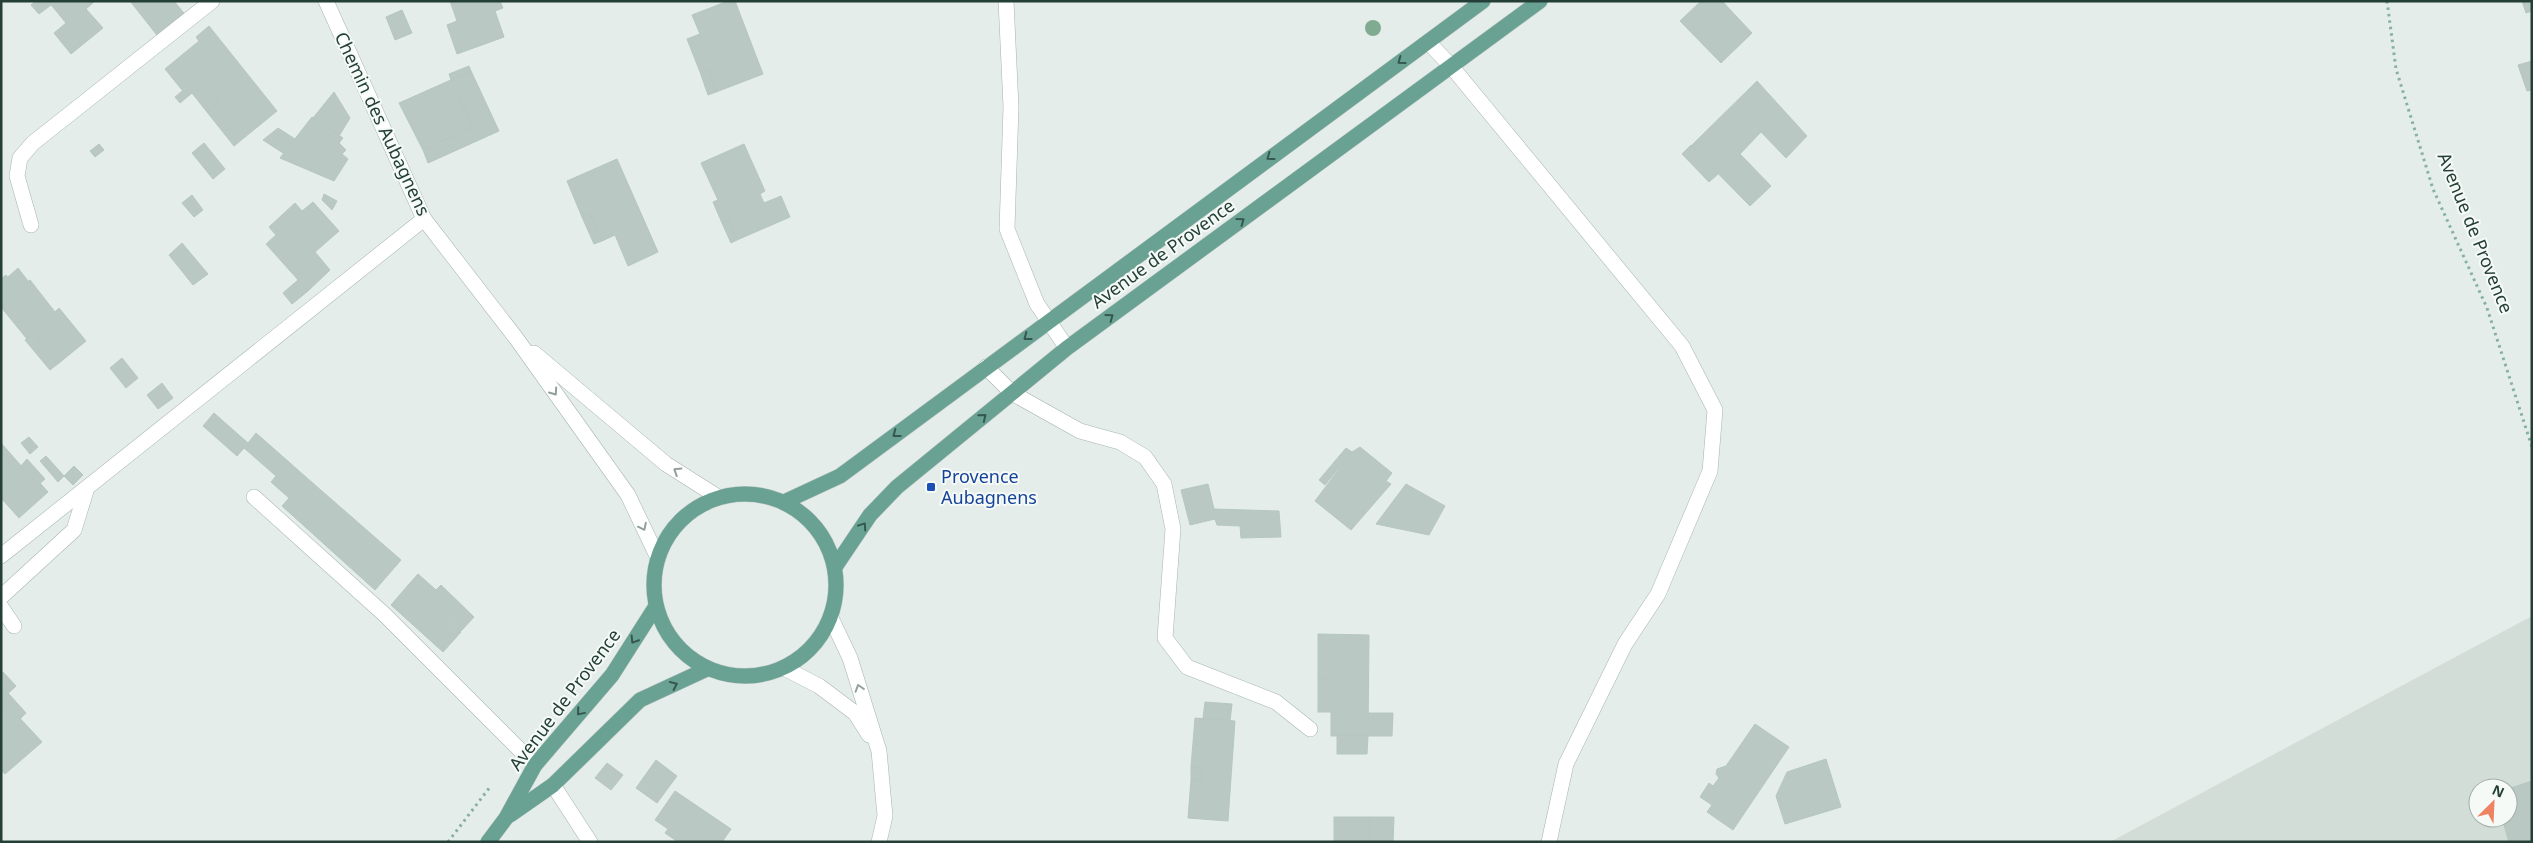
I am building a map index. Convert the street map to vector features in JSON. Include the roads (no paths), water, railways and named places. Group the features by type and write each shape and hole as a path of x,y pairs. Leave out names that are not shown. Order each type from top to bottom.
{"main road":[{"name":"Avenue de Provence","path":"784,502 840,476 1483,1"},
{"name":"Avenue de Provence","path":"835,566 870,515 897,487 1068,348 1540,1"},
{"path":"740,494 763,495 784,502 808,518 825,540 835,566 837,593 831,618 820,639 804,656 784,668 759,676 733,676 708,669 684,654 666,632 656,606 653,582 658,558 671,531 692,511 718,497 740,494"},
{"name":"Avenue de Provence","path":"488,842 506,818 535,765 612,675 656,606"},
{"name":"Avenue de Provence","path":"506,818 553,785 640,700 708,669"}],"street":[{"path":"31,224 17,176 20,158 33,143 212,1"},
{"name":"Chemin des Aubagnens","path":"326,1 424,219 516,338 628,495 658,558"},
{"path":"1006,1 1011,107 1007,229 1037,304 1047,322 1068,348"},
{"path":"1428,42 1451,66 1682,346 1715,410 1710,470 1658,594 1625,644 1566,764 1549,842"},
{"path":"1,556 86,491 424,219"},
{"name":"Chemin des Aubagnens","path":"516,338 666,464 718,497"},
{"path":"986,367 1012,394 1080,431 1120,442 1145,457 1164,484 1172,529 1165,638 1187,667 1276,702 1310,729"},
{"path":"1,597 74,530 86,491"},
{"path":"254,497 385,615 535,765"},
{"path":"1,607 14,626"},
{"path":"831,618 850,658 879,751 885,816 879,842"},
{"path":"784,668 819,686 855,713 879,751"},
{"path":"553,785 590,842"}],"place":[{"name":"Provence Aubagnens","path":"931,487"}]}
